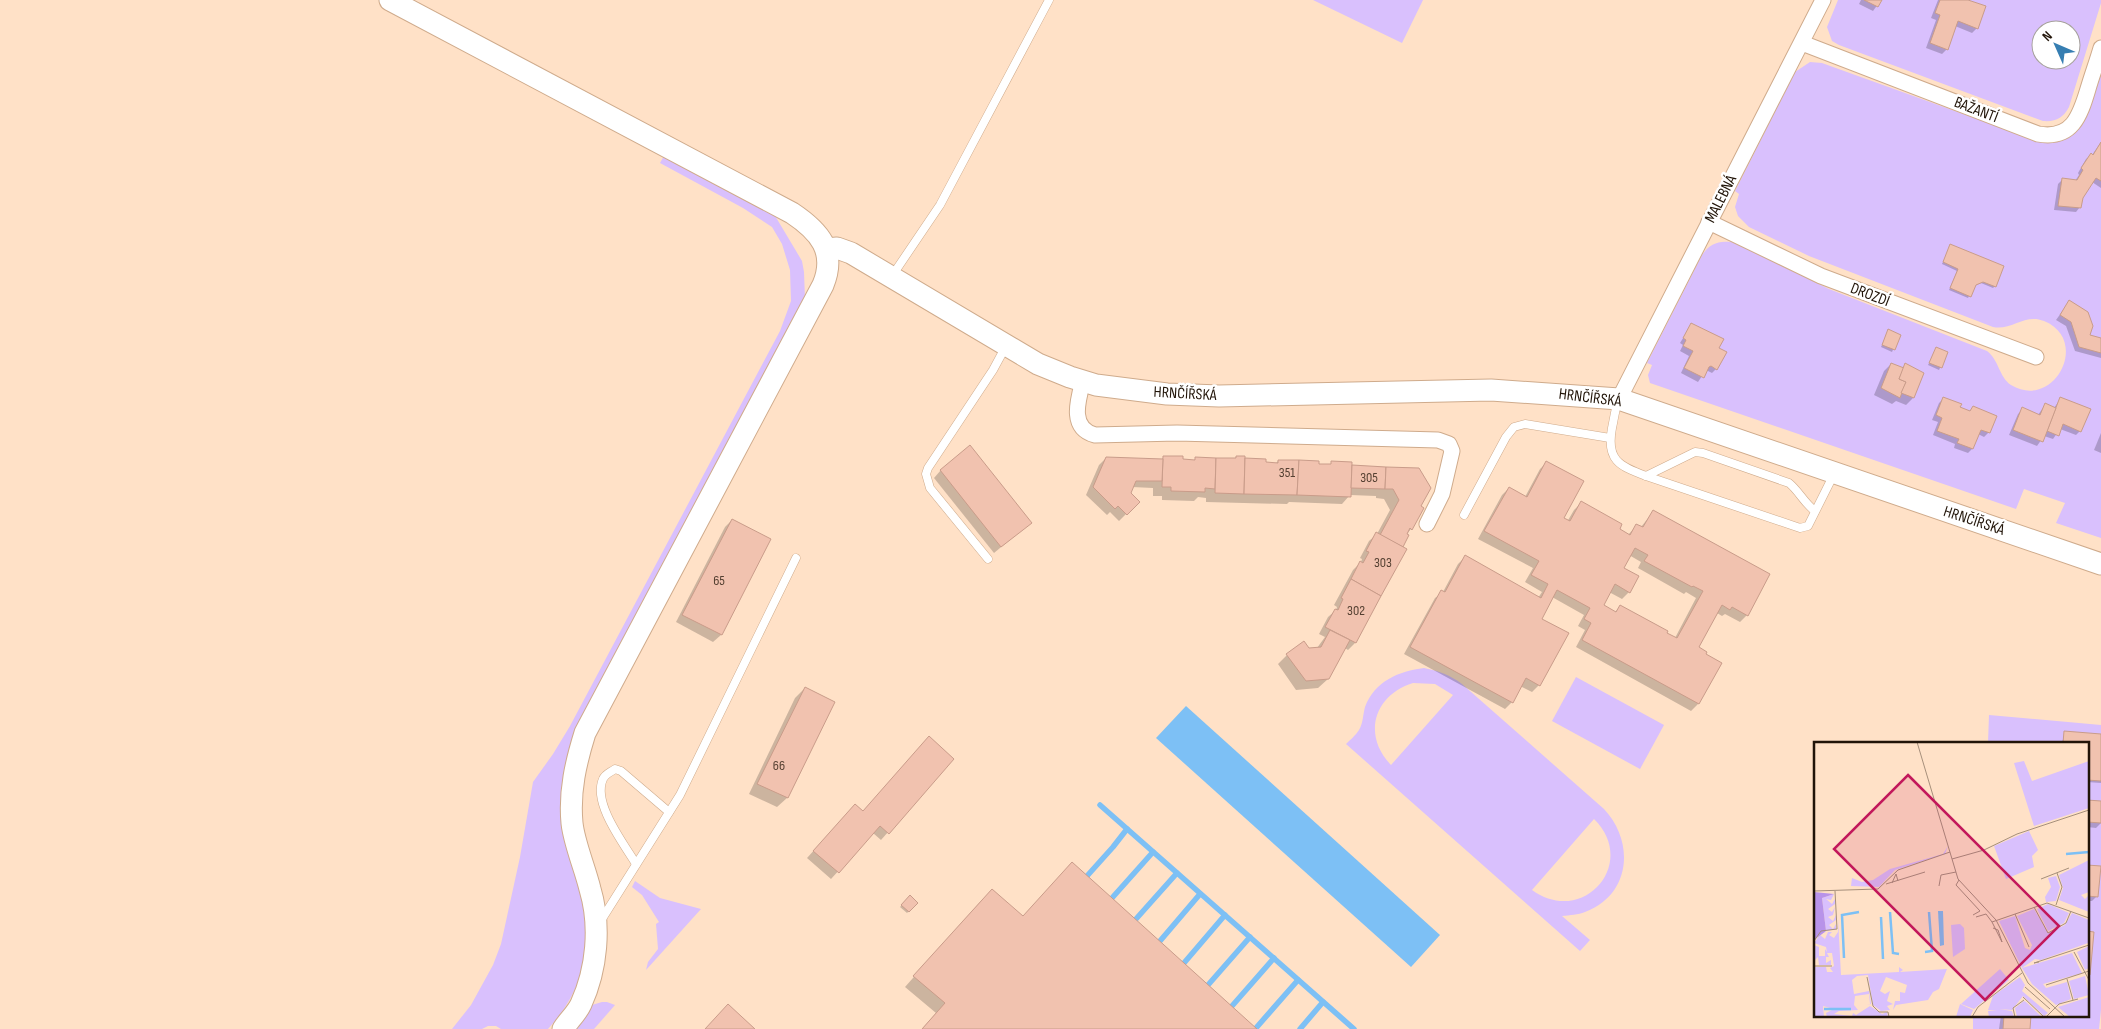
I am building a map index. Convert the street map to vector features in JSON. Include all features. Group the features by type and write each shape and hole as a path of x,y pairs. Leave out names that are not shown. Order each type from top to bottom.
{"street":[{"path":"390,0 792,213 812,227 826,249 828,266 823,284 585,732 575,765 571,794 572,824 591,892 596,928 595,964 580,1006 563,1029"},
{"name":"MALEBNÁ","path":"1619,399 1823,0"},
{"name":"BAŽANTÍ","path":"1802,43 2046,136 2063,132 2078,119 2101,48"},
{"name":"DROZDÍ","path":"1709,222 1821,276 2036,357"},
{"name":"HRNČÍŘSKÁ","path":"826,249 844,250 1038,364 1083,381 1126,390 1219,396 1491,390 1619,399 2101,564"},
{"path":"1083,381 1077,404 1077,417 1085,430 1095,435 1187,433 1438,440 1448,444 1452,451 1442,494 1427,524"}],"lane":[{"path":"891,277 940,205 1049,0"},
{"path":"988,559 930,488 926,474 928,468 993,370 1006,346"},
{"path":"1619,399 1610,438 1611,452 1617,462 1628,470 1800,528 1808,526 1834,474"},
{"path":"1464,515 1506,437 1514,427 1525,424 1610,438"},
{"path":"1646,476 1695,452 1703,453 1788,482 1797,489 1808,506 1815,511"},
{"path":"596,928 680,795 796,558"},
{"path":"636,864 605,811 601,793 604,777 615,769 621,771 670,812"}],"shaded area":[{"path":"1313,0 1423,0 1402,43"},
{"path":"1838,0 2101,0 2081,68 2081,20 2031,20 2031,70 2080,70 2069,107 2062,117 2052,121 2043,121 1832,41 1827,27"},
{"path":"1810,62 1822,63 2038,141 2053,142 2065,139 2075,132 2083,122 2089,111 2101,73 2101,538 2056,523 2065,503 2024,489 2016,509 1650,383 1648,375 1652,365 1647,363 1702,255 1709,247 1717,243 1726,242 1736,243 1829,289 1987,351 1994,359 2004,378 2011,385 2027,390 2041,389 2053,381 2061,370 2066,356 2065,343 2058,330 2044,321 2031,319 2006,327 1993,327 1809,256 1749,227 1738,216 1735,207 1739,194 1735,191 1795,72"},
{"path":"665,154 774,214 802,261 805,299 569,753 562,791 562,820 582,895 587,932 586,950 578,983 570,999 548,1029 501,1029 496,1026 488,1026 482,1029 452,1029 471,1005 493,965 501,944 520,857 533,782 570,726 780,331 791,301 790,270 782,244 772,227 743,208 660,163"},
{"path":"1415,669 1435,670 1462,684 1604,809 1614,822 1621,837 1624,852 1619,881 1612,893 1600,904 1582,913 1562,916 1590,940 1580,951 1346,744 1360,728 1365,707 1375,690 1389,679","holes":["1413,683 1435,684 1453,695 1391,765 1382,753 1377,741 1376,717 1381,706 1389,697","1594,819 1606,836 1610,854 1608,871 1599,885 1586,895 1570,901 1551,899 1532,890"]},
{"path":"1576,677 1664,725 1640,769 1552,721"},
{"path":"1989,715 2101,725 2101,1010 2099,1029 1973,1029 1973,1016 2088,1016 2088,742 1988,742"},
{"path":"635,881 660,898 701,909 646,970 648,962 658,949 656,924 659,922 642,895 632,887"},
{"path":"602,1002 615,1005 594,1029 574,1029 592,1005"}],"water":[{"path":"1186,706 1440,935 1411,967 1156,738"}],"building":[{"path":"1864,0 1882,0 1878,7"},
{"path":"1940,0 1968,0 1986,6 1978,29 1958,21 1948,50 1930,43 1940,15 1935,13"},
{"path":"2101,142 2101,181 2096,178 2083,198 2081,208 2058,206 2062,178 2077,180 2083,170 2081,168 2091,153 2093,155"},
{"path":"1950,244 2004,266 1996,287 1983,282 1976,285 1971,297 1950,288 1958,269 1943,262"},
{"path":"2069,300 2088,312 2093,326 2090,335 2101,338 2101,353 2079,347 2071,322 2060,315"},
{"path":"1691,323 1724,339 1719,348 1727,352 1717,370 1711,366 1709,367 1704,378 1684,368 1693,351 1683,346 1686,340 1683,338"},
{"path":"1888,329 1901,335 1895,350 1882,345"},
{"path":"1936,347 1948,352 1942,368 1929,363"},
{"path":"1891,363 1904,368 1899,379 1906,382 1900,398 1881,388"},
{"path":"1905,363 1924,373 1914,398 1901,393 1906,382 1899,379"},
{"path":"1943,397 1962,404 1960,407 1970,411 1973,406 1997,416 1990,433 1981,430 1973,449 1957,443 1959,439 1937,431 1942,418 1936,415"},
{"path":"2060,397 2091,409 2081,432 2063,424 2059,436 2047,431"},
{"path":"2045,403 2056,408 2043,442 2013,430 2022,407 2040,415"},
{"path":"970,445 1032,523 1001,547 940,470"},
{"path":"1163,456 1183,456 1183,459 1195,460 1195,457 1216,458 1215,489 1205,488 1205,492 1171,491 1171,487 1162,487"},
{"path":"1236,456 1245,456 1244,494 1215,493 1216,458 1236,458"},
{"path":"1106,457 1163,459 1162,481 1136,481 1131,493 1140,502 1127,515 1118,506 1115,509 1093,487"},
{"path":"1245,458 1266,459 1266,462 1278,463 1278,460 1299,460 1297,495 1244,494"},
{"path":"1299,460 1319,461 1319,464 1331,464 1331,461 1352,462 1351,497 1297,495"},
{"path":"1546,461 1584,481 1564,518 1570,521 1581,501 1622,524 1620,529 1630,535 1636,524 1643,527 1653,510 1770,574 1748,616 1732,607 1730,610 1722,605 1699,647 1707,652 1706,654 1722,663 1699,704 1582,640 1591,623 1584,619 1590,608 1557,590 1542,619 1569,633 1540,686 1526,678 1513,703 1410,647 1441,590 1445,592 1465,555 1541,598 1548,584 1531,575 1539,561 1484,531 1509,487 1527,497","holes":["1635,548 1648,555 1644,561 1703,591 1677,638 1667,633 1668,631 1620,605 1616,612 1604,605 1615,584 1630,593 1639,576 1624,568"]},
{"path":"1352,465 1386,467 1385,489 1351,488"},
{"path":"1386,467 1419,468 1431,488 1421,506 1424,508 1412,530 1410,528 1403,547 1380,535 1399,500 1393,489 1385,489"},
{"path":"732,519 771,539 722,635 682,615"},
{"path":"1376,532 1407,549 1381,596 1351,579 1360,561 1363,563 1369,552 1366,551"},
{"path":"1351,579 1381,596 1356,643 1325,627 1335,609 1338,610 1343,599 1341,598"},
{"path":"1330,630 1350,640 1329,679 1306,681 1286,654 1304,641 1309,648 1321,647"},
{"path":"805,687 835,702 788,798 757,784"},
{"path":"2064,731 2101,734 2101,781 2088,780 2088,742 2063,742"},
{"path":"929,736 954,759 889,834 880,826 839,873 813,851 855,804 863,811"},
{"path":"2088,800 2101,801 2101,823 2088,822"},
{"path":"1072,862 1257,1029 922,1029 945,1003 913,976 992,889 1023,916"},
{"path":"2088,865 2101,866 2098,897 2088,896"},
{"path":"910,895 918,903 909,912 901,905"},
{"path":"2088,931 2094,932 2090,975 2088,975"},
{"path":"728,1004 755,1029 705,1029"},
{"path":"2004,1016 2031,1016 2030,1029 2003,1029"}],"waterway":[{"path":"1100,805 1354,1029"},
{"path":"1087,876 1127,829"},
{"path":"1112,898 1153,852"},
{"path":"1136,919 1177,873"},
{"path":"1160,941 1200,894"},
{"path":"1184,963 1225,915"},
{"path":"1208,985 1250,937"},
{"path":"1232,1006 1274,958"},
{"path":"1256,1028 1298,980"},
{"path":"1300,1029 1323,1002"}]}
